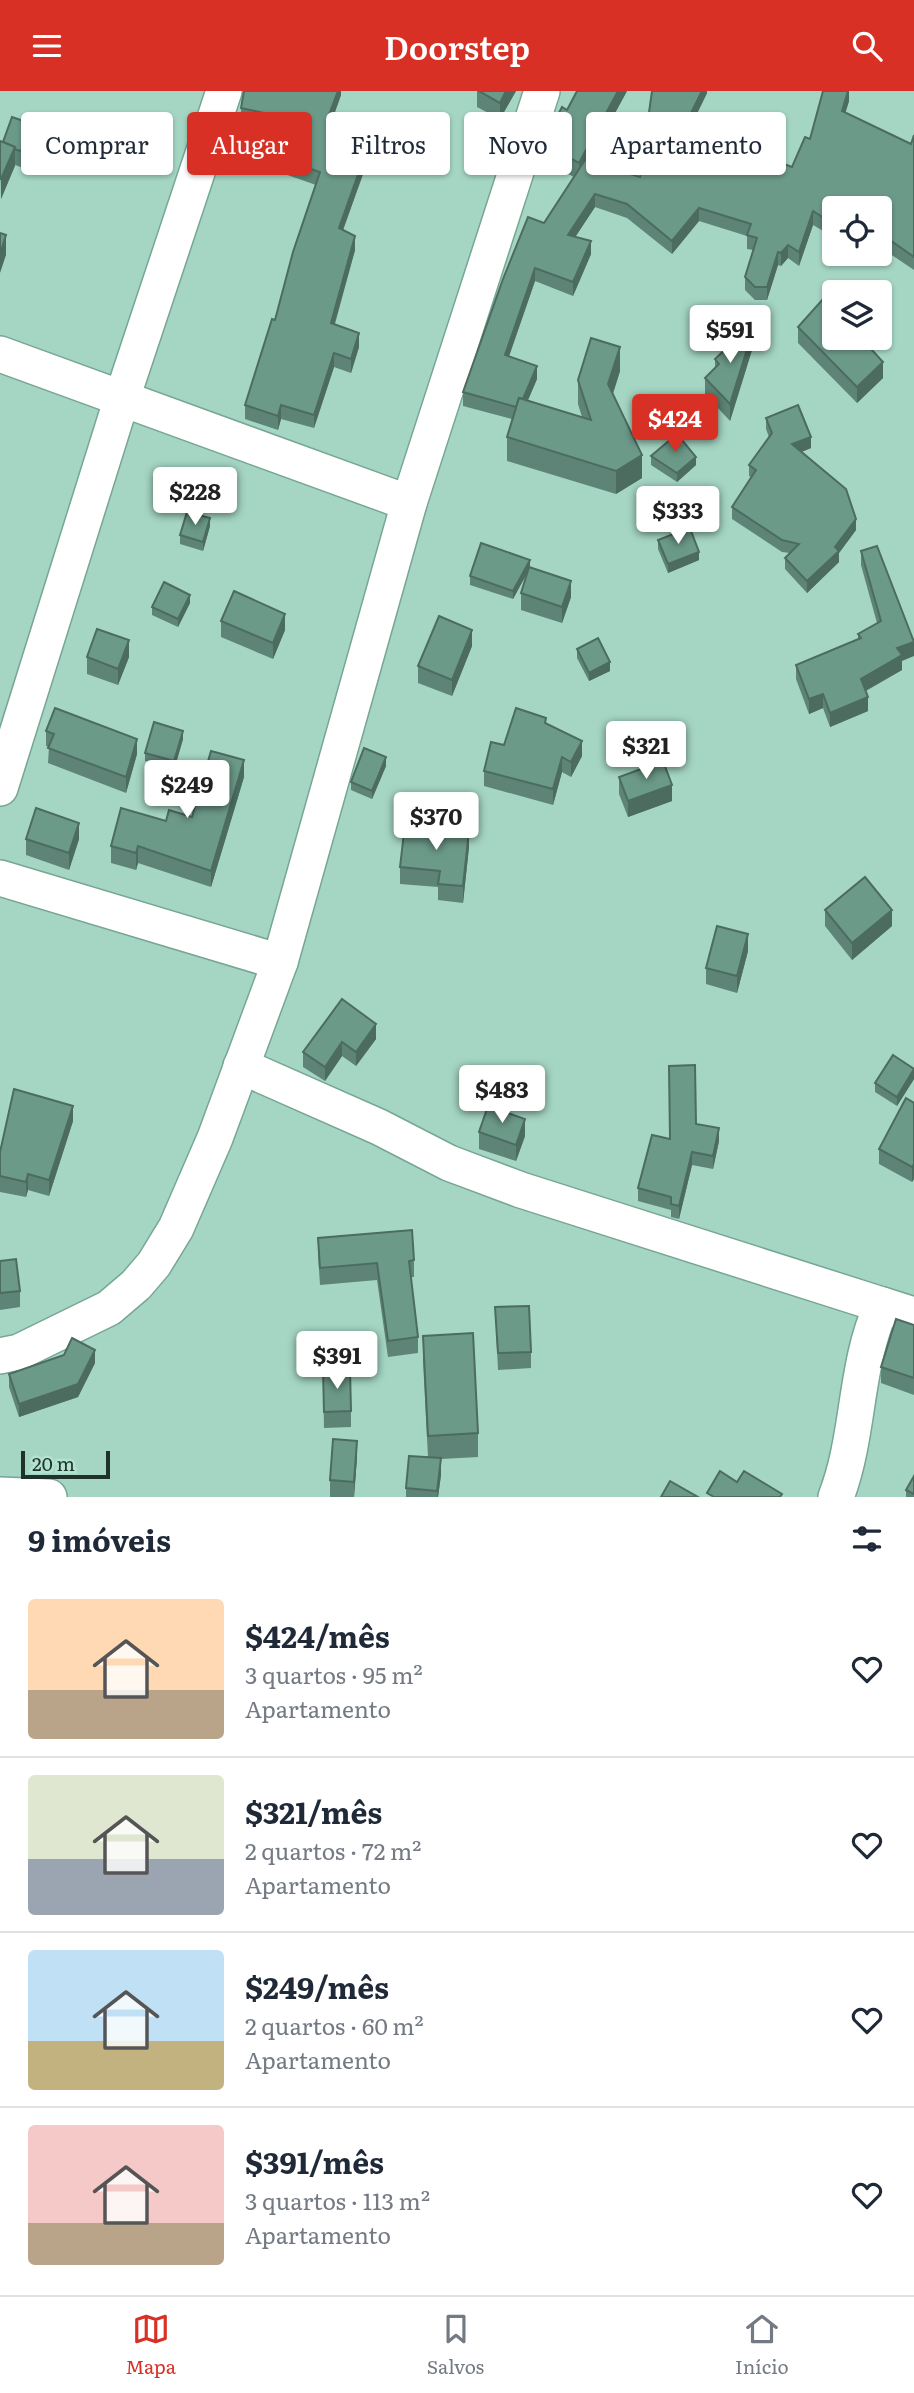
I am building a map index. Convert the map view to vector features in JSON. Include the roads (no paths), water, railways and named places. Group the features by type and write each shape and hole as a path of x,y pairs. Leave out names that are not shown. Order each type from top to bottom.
{"street":[{"path":"0,788 122,398 224,91"},
{"path":"0,1356 19,1352 109,1308 136,1285 154,1264 176,1228 215,1138 280,963 409,503 542,91"},
{"path":"0,354 409,503"},
{"path":"0,877 280,963"},
{"path":"241,1066 379,1127 449,1163 521,1190 898,1310"},
{"path":"836,1497 853,1440 861,1374 871,1329 898,1310"},
{"path":"0,1495 49,1497"}]}
